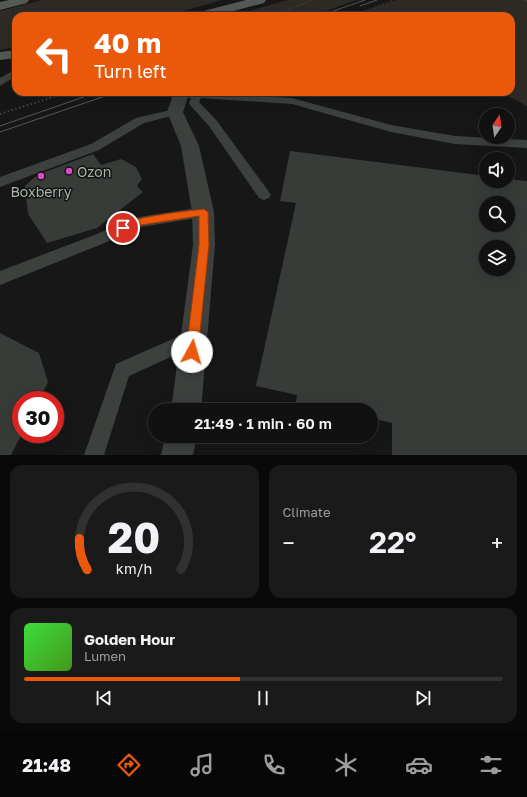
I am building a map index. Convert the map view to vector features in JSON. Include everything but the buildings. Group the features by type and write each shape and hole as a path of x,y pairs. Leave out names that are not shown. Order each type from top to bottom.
{"main road":[{"path":"0,6 23,0"},
{"path":"216,12 260,0"},
{"path":"0,56 12,54"}],"street":[{"path":"183,98 190,146 204,212 204,245 187,403"},
{"path":"177,455 180,443"}],"lane":[{"path":"0,84 12,75"},
{"path":"0,182 95,147 140,120 183,98 292,102 391,128 455,140 527,144"},
{"path":"183,98 194,103 208,115 264,195"},
{"path":"0,278 102,238 133,223 204,212"},
{"path":"94,455 122,370 194,338"}],"path":[{"path":"283,12 311,0"},
{"path":"362,12 394,0"},
{"path":"523,0 527,2"},
{"path":"0,114 56,96"}],"shaded area":[{"path":"42,0 222,0 180,12 12,12 12,48 0,50 0,11"},
{"path":"288,0 357,0 322,12 245,12"},
{"path":"396,0 527,0 527,106 508,96 515,96 515,12 363,12"}],"tram line":[{"path":"330,12 365,0"},
{"path":"360,6 377,0"},
{"path":"0,126 86,96"},
{"path":"0,132 105,96"}],"place":[{"name":"Ozon","path":"69,171"},
{"name":"Boxberry","path":"41,176"}],"route":[{"path":"123,228 133,223 204,212 204,245 192,352"}]}
